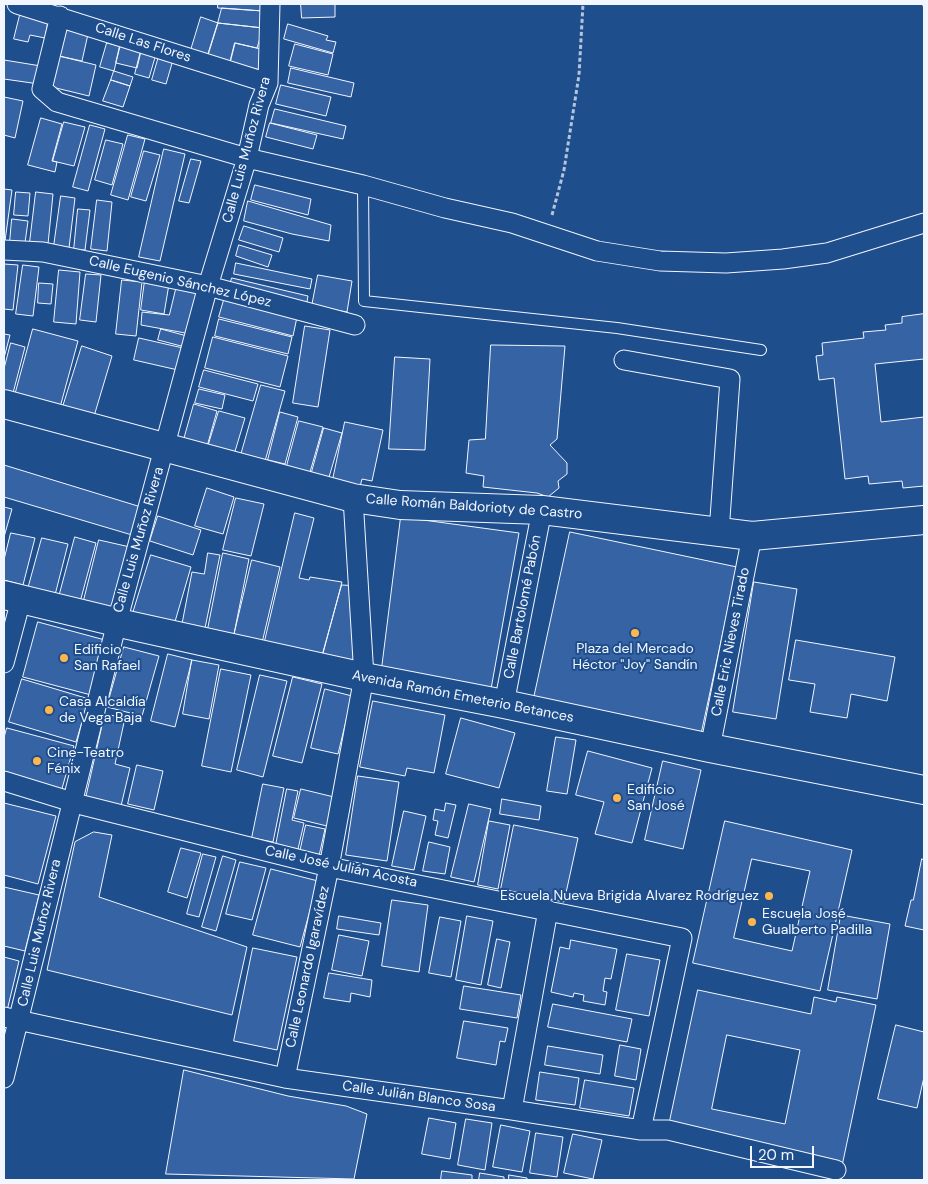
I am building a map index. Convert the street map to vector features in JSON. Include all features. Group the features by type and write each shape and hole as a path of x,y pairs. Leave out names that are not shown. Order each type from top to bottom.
{"street":[{"name":"Calle Las Flores","path":"17,4 49,10 268,83"},
{"name":"Calle Luis Muñoz Rivera","path":"4,1078 11,1020 208,286 247,158 259,105 268,83 270,4"},
{"path":"49,10 42,89 57,102 247,158 512,223 597,251 660,261 726,263 783,259 828,253 924,223"},
{"name":"Calle Eugenio Sánchez López","path":"4,250 43,252 208,286 356,324"},
{"path":"624,360 730,379 719,532"},
{"name":"Calle Román Baldorioty de Castro","path":"4,404 352,498 400,505 542,510 752,536 924,520"},
{"name":"Calle Leonardo Igaravídez","path":"284,1078 329,867 364,677 352,498"},
{"name":"Calle Bartolomé Pabón","path":"504,704 542,510"},
{"name":"Calle Eric Nieves Tirado","path":"710,748 752,536"},
{"path":"4,663 13,598"},
{"name":"Avenida Ramón Emeterio Betances","path":"13,598 364,677 924,790"},
{"name":"Calle José Julián Acosta","path":"4,782 71,802 329,867 682,938 641,1130"},
{"path":"512,1110 548,910"},
{"name":"Calle Julián Blanco Sosa","path":"11,1020 284,1078 641,1130 668,1130 836,1170"}],"lane":[{"path":"362,185 364,301 617,328 761,350"}],"path":[{"path":"547,234 566,160 579,75 583,4"}],"building":[{"path":"218,4 264,4 263,11 218,8"},
{"path":"301,4 335,4 335,17 302,18"},
{"path":"222,8 263,11 263,28 218,23"},
{"path":"20,15 48,21 45,38 30,35 28,42 14,39"},
{"path":"201,17 218,23 208,55 191,50"},
{"path":"218,23 263,28 257,48 235,43 230,63 208,55"},
{"path":"288,24 328,36 326,40 336,42 333,53 284,39"},
{"path":"65,29 88,34 82,61 59,56"},
{"path":"107,43 120,46 114,71 100,67"},
{"path":"235,43 265,50 260,70 230,63"},
{"path":"295,44 333,54 328,75 289,66"},
{"path":"120,46 141,51 137,68 116,63"},
{"path":"141,51 156,54 149,78 135,74"},
{"path":"59,56 96,65 89,96 52,87"},
{"path":"159,56 173,60 166,84 152,80"},
{"path":"4,60 41,66 39,84 4,79"},
{"path":"291,68 354,83 351,97 288,83"},
{"path":"114,71 133,77 130,86 111,80"},
{"path":"111,80 130,86 123,107 103,101"},
{"path":"281,85 331,97 326,116 276,104"},
{"path":"4,97 23,101 15,138 4,135"},
{"path":"275,109 346,126 343,139 271,123"},
{"path":"41,118 62,124 52,161 57,162 55,172 28,165"},
{"path":"64,122 85,127 74,166 53,161"},
{"path":"270,123 317,135 313,149 266,137"},
{"path":"90,125 105,129 88,191 73,187"},
{"path":"128,135 145,139 128,200 111,195"},
{"path":"106,140 123,144 112,185 95,180"},
{"path":"164,149 185,154 160,261 139,257"},
{"path":"144,151 160,155 146,201 131,197"},
{"path":"191,159 201,161 189,203 179,201"},
{"path":"255,185 311,199 308,215 251,200"},
{"path":"4,189 12,190 5,241 4,241"},
{"path":"16,192 30,193 28,216 14,215"},
{"path":"36,192 53,194 48,244 30,242"},
{"path":"61,196 75,198 69,248 54,246"},
{"path":"97,200 112,202 107,251 91,249"},
{"path":"248,201 331,225 329,241 292,234 244,221"},
{"path":"78,209 90,210 85,250 74,250"},
{"path":"12,219 28,221 25,243 10,242"},
{"path":"244,226 283,238 279,252 239,240"},
{"path":"239,245 272,255 268,267 236,256"},
{"path":"236,263 312,279 310,289 234,274"},
{"path":"4,264 18,265 13,310 4,309"},
{"path":"23,265 39,267 33,316 16,314"},
{"path":"59,270 80,272 76,324 54,322"},
{"path":"86,274 101,275 96,322 80,320"},
{"path":"318,275 352,281 347,312 312,306"},
{"path":"232,278 308,296 306,307 229,288"},
{"path":"122,280 142,282 136,336 116,334"},
{"path":"145,280 169,284 164,314 141,310"},
{"path":"39,283 53,284 51,304 38,303"},
{"path":"177,285 202,289 191,334 141,325 142,312 169,315"},
{"path":"224,300 297,317 293,336 219,317"},
{"path":"924,314 924,359 875,364 881,422 924,417 924,486 903,488 902,481 869,484 868,476 845,479 834,378 819,380 816,356 823,355 822,343 864,338 863,332 886,330 885,325 902,323 902,317"},
{"path":"219,319 292,337 288,354 215,336"},
{"path":"305,326 330,330 318,407 293,403"},
{"path":"33,329 78,341 59,411 14,399"},
{"path":"161,329 187,336 185,347 158,340"},
{"path":"4,334 10,335 4,358"},
{"path":"213,337 288,356 280,387 205,368"},
{"path":"139,338 183,348 178,370 134,360"},
{"path":"11,343 25,347 12,397 4,395 4,369"},
{"path":"491,345 565,346 557,439 550,445 567,463 567,474 558,481 559,488 548,497 537,493 483,487 484,476 466,473 469,440 485,439"},
{"path":"82,346 112,356 92,423 61,413"},
{"path":"395,357 430,359 425,450 389,449"},
{"path":"204,370 258,384 253,401 199,387"},
{"path":"261,385 285,391 263,468 239,462"},
{"path":"199,389 225,395 222,409 195,403"},
{"path":"194,404 217,411 206,450 183,443"},
{"path":"219,411 245,418 233,458 207,450"},
{"path":"280,412 298,417 285,464 268,460"},
{"path":"299,421 323,427 308,479 285,473"},
{"path":"345,422 383,430 372,481 362,479 358,494 331,489"},
{"path":"324,428 342,433 327,484 310,479"},
{"path":"4,465 141,507 132,535 4,497"},
{"path":"207,488 234,497 223,534 195,526"},
{"path":"236,498 264,504 251,556 223,550"},
{"path":"4,507 12,509 4,537"},
{"path":"295,513 314,518 299,578 309,580 310,577 342,582 322,657 264,645"},
{"path":"158,516 201,530 193,555 150,541"},
{"path":"401,517 519,533 491,689 382,668"},
{"name":"Plaza del Mercado Héctor \"Joy\" Sandín","path":"570,532 737,567 701,734 534,698"},
{"path":"11,533 35,538 23,585 4,580 4,560"},
{"path":"75,537 96,543 80,602 59,597"},
{"path":"42,538 68,544 55,595 28,589"},
{"path":"99,540 130,547 114,608 84,600"},
{"path":"208,553 220,555 204,633 181,629 192,572 204,574"},
{"path":"223,553 249,559 233,639 207,634"},
{"path":"151,555 191,567 174,625 133,613"},
{"path":"252,560 280,567 261,647 233,640"},
{"path":"754,582 797,589 776,719 733,712"},
{"path":"342,585 358,586 361,640 353,662 322,657"},
{"name":"Edificio San Rafael","path":"38,622 105,640 91,695 23,677"},
{"path":"796,640 895,657 887,701 851,694 847,718 810,712 815,684 789,680"},
{"path":"124,647 159,656 142,716 107,707"},
{"path":"168,654 192,660 175,727 151,721"},
{"path":"192,660 219,665 209,719 183,714"},
{"path":"221,669 251,675 231,772 202,766"},
{"path":"260,675 287,681 263,777 237,770"},
{"path":"293,677 322,684 302,763 273,756"},
{"name":"Casa Alcaldía de Vega Baja","path":"22,679 89,699 76,742 9,722"},
{"path":"325,689 352,696 338,754 311,748"},
{"path":"373,701 445,715 434,773 407,768 405,776 360,767"},
{"path":"105,714 125,718 115,764 130,768 121,806 86,798"},
{"path":"461,718 515,733 499,788 446,774"},
{"name":"Cine-Teatro Fénix","path":"7,728 74,746 61,792 4,776 4,738"},
{"path":"556,737 576,740 567,794 547,791"},
{"name":"Edificio San José","path":"588,751 652,768 632,843 595,834 604,802 576,795"},
{"path":"663,761 701,770 683,849 645,840"},
{"path":"137,765 163,771 154,810 128,804"},
{"path":"358,776 399,782 387,861 346,855"},
{"path":"263,784 284,788 273,842 252,838"},
{"path":"287,789 298,791 292,820 304,823 298,849 276,845"},
{"path":"301,789 334,797 327,826 294,818"},
{"path":"502,799 541,806 539,820 500,814"},
{"path":"4,803 56,816 38,884 4,875"},
{"path":"446,803 456,805 448,838 435,835 438,821 433,820 435,809 444,811"},
{"path":"469,804 491,809 474,882 451,877"},
{"path":"404,811 426,816 414,870 392,866"},
{"path":"489,821 510,825 498,889 478,885"},
{"path":"725,821 852,850 820,991 693,963","holes":["752,859 810,871 792,951 734,938"]},
{"path":"306,825 325,829 319,856 300,852"},
{"path":"514,825 578,838 564,902 501,889"},
{"path":"94,832 112,835 99,897 247,947 232,1015 47,970 75,842"},
{"path":"429,842 450,847 445,874 423,871"},
{"path":"181,848 201,853 187,898 168,892"},
{"path":"203,854 216,857 199,917 187,914"},
{"path":"223,856 236,860 216,931 202,927"},
{"path":"922,859 924,860 924,930 905,926"},
{"path":"240,862 266,868 252,920 226,914"},
{"path":"271,869 318,881 300,947 253,935"},
{"path":"4,887 39,895 25,951 4,946"},
{"path":"392,900 428,905 419,972 382,966"},
{"path":"841,915 890,924 877,999 828,990"},
{"path":"339,916 381,923 379,935 337,929"},
{"path":"467,916 493,921 481,985 456,980"},
{"path":"440,917 461,921 451,977 429,973"},
{"path":"339,935 369,941 362,976 332,970"},
{"path":"497,939 510,942 501,988 488,985"},
{"path":"571,940 617,949 611,979 605,978 603,991 607,992 605,1005 583,1001 584,995 574,993 573,997 551,992 560,947 569,949"},
{"path":"253,948 297,957 277,1050 234,1041"},
{"path":"627,954 660,960 649,1016 616,1010"},
{"path":"4,957 19,961 6,1015 4,1015"},
{"path":"329,973 372,980 370,997 351,993 350,1002 324,998"},
{"path":"464,986 521,995 517,1018 460,1009"},
{"path":"698,990 811,1014 814,997 836,1002 837,997 876,1005 842,1166 668,1130","holes":["727,1035 800,1050 785,1124 712,1109"]},
{"path":"553,1004 632,1019 627,1042 548,1027"},
{"path":"464,1021 508,1028 505,1042 500,1041 496,1065 457,1058"},
{"path":"896,1025 924,1032 924,1077 917,1108 878,1099"},
{"path":"620,1045 641,1049 636,1080 615,1076"},
{"path":"548,1046 603,1055 600,1074 545,1065"},
{"path":"184,1070 288,1096 346,1106 367,1114 354,1179 166,1174"},
{"path":"540,1072 579,1078 575,1105 536,1100"},
{"path":"585,1080 634,1088 629,1116 580,1108"},
{"path":"429,1118 456,1123 450,1159 422,1154"},
{"path":"466,1119 492,1123 485,1170 458,1165"},
{"path":"501,1125 530,1131 522,1172 493,1167"},
{"path":"536,1133 563,1137 557,1177 530,1173"},
{"path":"573,1134 602,1140 593,1179 564,1173"},
{"path":"442,1171 472,1175 472,1180 441,1180"},
{"path":"480,1173 504,1177 504,1180 479,1180"},
{"path":"509,1175 527,1178 527,1180 509,1180"}],"power":[{"path":"922,4 924,8"}],"place":[{"name":"Plaza del Mercado Héctor \"Joy\" Sandín","path":"635,633"},
{"name":"Edificio San Rafael","path":"64,658"},
{"name":"Casa Alcaldía de Vega Baja","path":"49,710"},
{"name":"Cine-Teatro Fénix","path":"37,761"},
{"name":"Edificio San José","path":"617,798"},
{"name":"Escuela Nueva Brigida Alvarez Rodríguez","path":"769,896"},
{"name":"Escuela José Gualberto Padilla","path":"752,922"}]}
